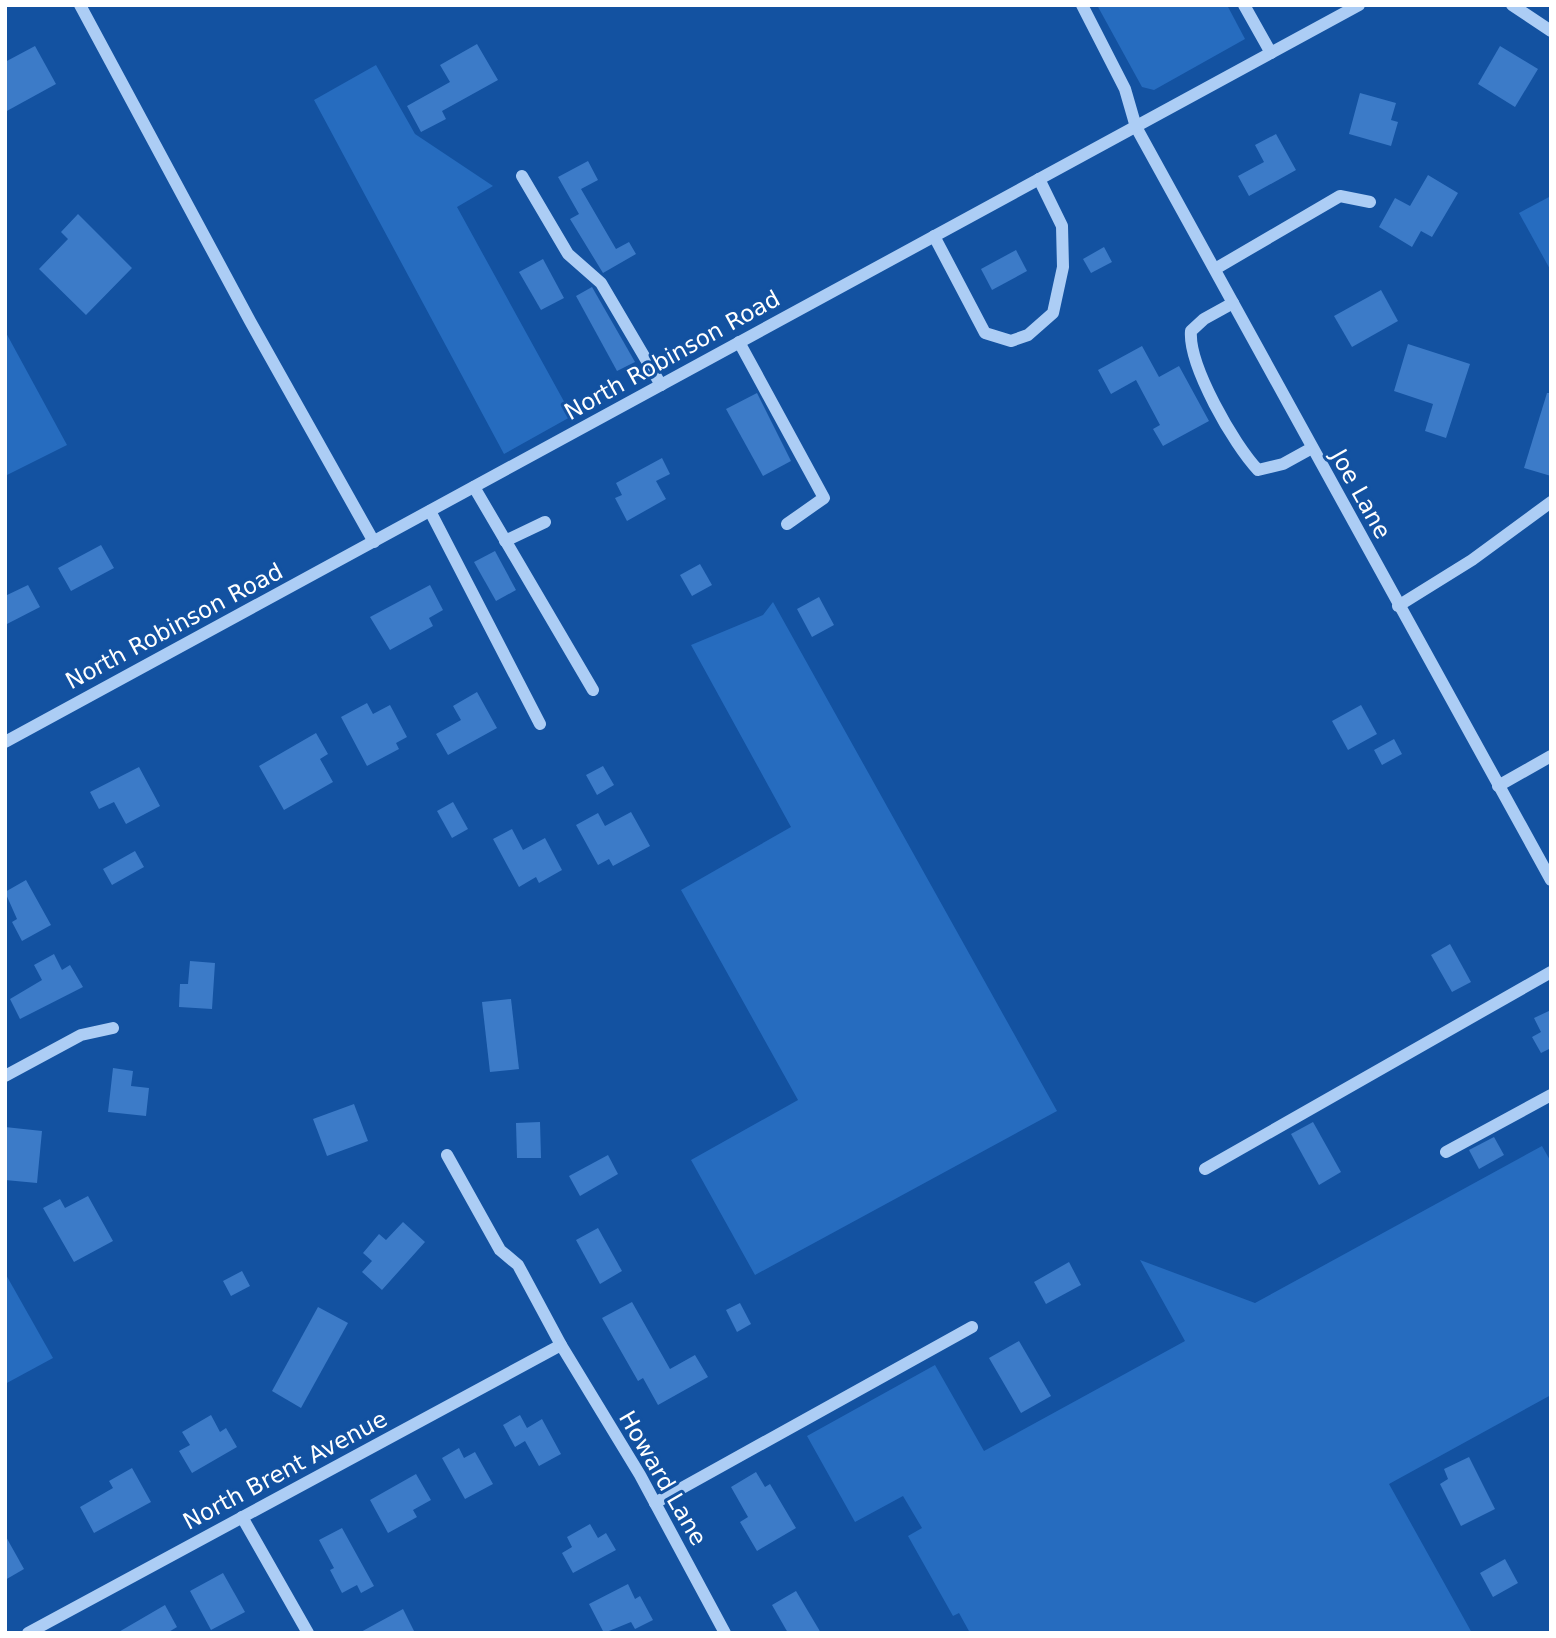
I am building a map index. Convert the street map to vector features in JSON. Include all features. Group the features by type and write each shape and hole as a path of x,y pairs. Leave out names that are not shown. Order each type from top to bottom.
{"street":[{"path":"80,5 250,321 374,542"},
{"name":"Joe Lane","path":"1082,5 1125,89 1136,127 1550,879"},
{"path":"1244,5 1271,54"},
{"name":"North Robinson Road","path":"5,742 1359,5"},
{"path":"1512,5 1551,31"},
{"path":"522,176 568,254 601,283 661,385"},
{"path":"934,236 985,333 1011,341 1028,335 1053,313 1063,267 1062,226 1040,179"},
{"path":"1215,269 1340,196 1370,202"},
{"path":"1233,303 1203,319 1191,331 1190,343 1238,444 1258,470 1283,464 1312,447"},
{"path":"739,342 824,498 787,524"},
{"path":"474,487 593,690"},
{"path":"1398,606 1472,560 1551,502"},
{"path":"430,511 540,724"},
{"path":"505,541 545,522"},
{"path":"1498,786 1551,756"},
{"path":"1205,1170 1551,972"},
{"path":"5,1076 81,1035 113,1028"},
{"path":"1446,1152 1551,1095"},
{"name":"Howard Lane","path":"447,1155 500,1250 518,1265 725,1633"},
{"path":"654,1503 972,1327"},
{"name":"North Brent Avenue","path":"28,1633 561,1345"},
{"path":"242,1517 308,1633"}],"shaded area":[{"path":"1097,5 1227,5 1245,39 1154,90 1142,87"},
{"path":"376,65 415,134 493,186 457,207 572,416 504,454 314,100"},
{"path":"1551,196 1551,271 1519,213"},
{"path":"5,331 67,445 5,476"},
{"path":"773,602 1057,1111 755,1275 691,1160 798,1100 681,890 791,827 691,645 763,615"},
{"path":"1542,1146 1551,1162 1551,1395 1389,1484 1472,1633 970,1633 959,1613 953,1616 908,1536 922,1528 903,1496 855,1522 807,1436 935,1365 984,1451 1185,1341 1140,1260 1255,1303"},
{"path":"5,1273 53,1358 5,1384"}],"building":[{"path":"477,44 498,80 442,111 446,119 421,132 407,106 450,82 440,65"},
{"path":"35,46 56,84 5,112 5,62"},
{"path":"1500,46 1538,69 1515,107 1478,84"},
{"path":"1360,93 1396,103 1391,120 1398,122 1391,146 1349,134"},
{"path":"1276,134 1296,170 1249,196 1238,176 1264,162 1255,145"},
{"path":"588,161 598,180 581,189 616,249 629,242 636,254 603,273 570,219 579,214 558,177"},
{"path":"1428,175 1458,193 1432,237 1421,231 1412,247 1379,227 1395,198 1410,206"},
{"path":"78,214 132,268 86,315 39,269 68,239 61,232"},
{"path":"1104,247 1112,262 1091,273 1083,259"},
{"path":"1016,250 1027,271 992,290 981,269"},
{"path":"543,259 564,298 541,310 519,272"},
{"path":"592,287 635,362 617,371 576,296"},
{"path":"1381,290 1398,321 1352,347 1334,316"},
{"path":"1408,344 1470,364 1446,438 1425,431 1433,404 1394,391"},
{"path":"1142,346 1159,377 1179,366 1209,421 1163,446 1153,429 1160,425 1136,380 1111,394 1098,370"},
{"path":"757,393 791,461 763,476 726,409"},
{"path":"1547,393 1551,393 1551,476 1524,468"},
{"path":"662,458 670,474 656,481 666,499 627,521 615,498 622,495 616,483"},
{"path":"101,545 114,568 71,591 58,568"},
{"path":"495,551 516,590 496,601 474,562"},
{"path":"700,564 712,585 692,596 680,575"},
{"path":"28,585 40,607 5,625 5,596"},
{"path":"430,585 443,610 429,618 433,626 390,650 370,617"},
{"path":"819,597 834,625 812,637 797,609"},
{"path":"477,692 497,728 448,755 436,734 461,720 453,706"},
{"path":"367,703 373,714 390,705 407,737 396,743 399,749 367,766 341,717"},
{"path":"1361,705 1377,734 1348,750 1332,721"},
{"path":"316,733 328,754 320,759 333,782 284,810 259,766"},
{"path":"1394,739 1402,754 1382,765 1374,750"},
{"path":"603,766 614,785 597,795 586,775"},
{"path":"139,767 160,806 126,824 114,802 99,809 90,792"},
{"path":"453,802 468,829 452,838 437,811"},
{"path":"631,812 650,846 613,866 609,859 598,865 576,825 598,813 605,826"},
{"path":"512,829 523,850 545,838 562,870 539,883 536,877 519,887 493,839"},
{"path":"135,851 144,867 112,885 103,869"},
{"path":"26,880 51,925 22,941 12,922 17,919 5,892"},
{"path":"1450,944 1471,982 1452,992 1431,955"},
{"path":"54,954 62,970 70,965 83,987 20,1019 10,999 42,980 34,965"},
{"path":"190,961 215,963 212,1009 179,1007 180,984 188,984"},
{"path":"511,999 519,1069 490,1072 482,1002"},
{"path":"1551,1010 1551,1052 1549,1049 1541,1053 1532,1037 1541,1032 1534,1018"},
{"path":"113,1068 133,1071 131,1086 149,1088 146,1116 108,1112"},
{"path":"354,1104 368,1141 327,1156 313,1119"},
{"path":"540,1122 541,1158 517,1158 516,1123"},
{"path":"1313,1122 1341,1172 1319,1185 1291,1134"},
{"path":"5,1127 42,1131 37,1183 5,1180"},
{"path":"1494,1137 1504,1155 1479,1169 1469,1150"},
{"path":"608,1155 618,1174 580,1196 569,1176"},
{"path":"88,1196 113,1241 74,1262 43,1208 60,1199 65,1208"},
{"path":"403,1222 425,1242 382,1290 362,1272 372,1261 363,1253 379,1234 386,1240"},
{"path":"598,1228 622,1271 600,1284 576,1240"},
{"path":"1069,1262 1081,1285 1046,1304 1034,1282"},
{"path":"242,1271 250,1286 231,1296 223,1281"},
{"path":"632,1302 670,1369 695,1355 708,1377 658,1405 643,1378 638,1381 602,1318"},
{"path":"740,1303 751,1324 737,1332 726,1310"},
{"path":"318,1307 348,1323 301,1408 272,1391"},
{"path":"1019,1341 1051,1396 1021,1413 989,1358"},
{"path":"211,1415 220,1432 226,1428 237,1447 192,1473 179,1451 190,1445 182,1432"},
{"path":"520,1415 527,1428 542,1419 561,1454 539,1466 525,1441 515,1447 503,1425"},
{"path":"459,1448 464,1458 475,1452 493,1484 465,1499 442,1458"},
{"path":"1469,1457 1495,1509 1461,1526 1440,1484 1448,1479 1444,1469"},
{"path":"132,1468 151,1502 94,1533 80,1507 113,1488 109,1481"},
{"path":"756,1472 765,1487 770,1484 796,1528 757,1551 740,1522 748,1517 731,1487"},
{"path":"416,1474 431,1500 413,1510 417,1517 388,1533 370,1500"},
{"path":"590,1524 598,1538 606,1533 616,1550 573,1573 562,1553 572,1547 567,1537"},
{"path":"342,1528 374,1586 361,1593 357,1585 342,1593 330,1570 334,1568 319,1540"},
{"path":"5,1535 24,1569 5,1580"},
{"path":"1505,1559 1518,1583 1493,1597 1480,1573"},
{"path":"223,1573 245,1612 211,1630 190,1591"},
{"path":"628,1584 635,1599 640,1596 653,1620 635,1629 631,1622 604,1633 589,1604"},
{"path":"796,1591 821,1633 788,1633 772,1605"},
{"path":"165,1605 177,1627 167,1633 117,1633"},
{"path":"403,1609 415,1633 359,1633"}]}
